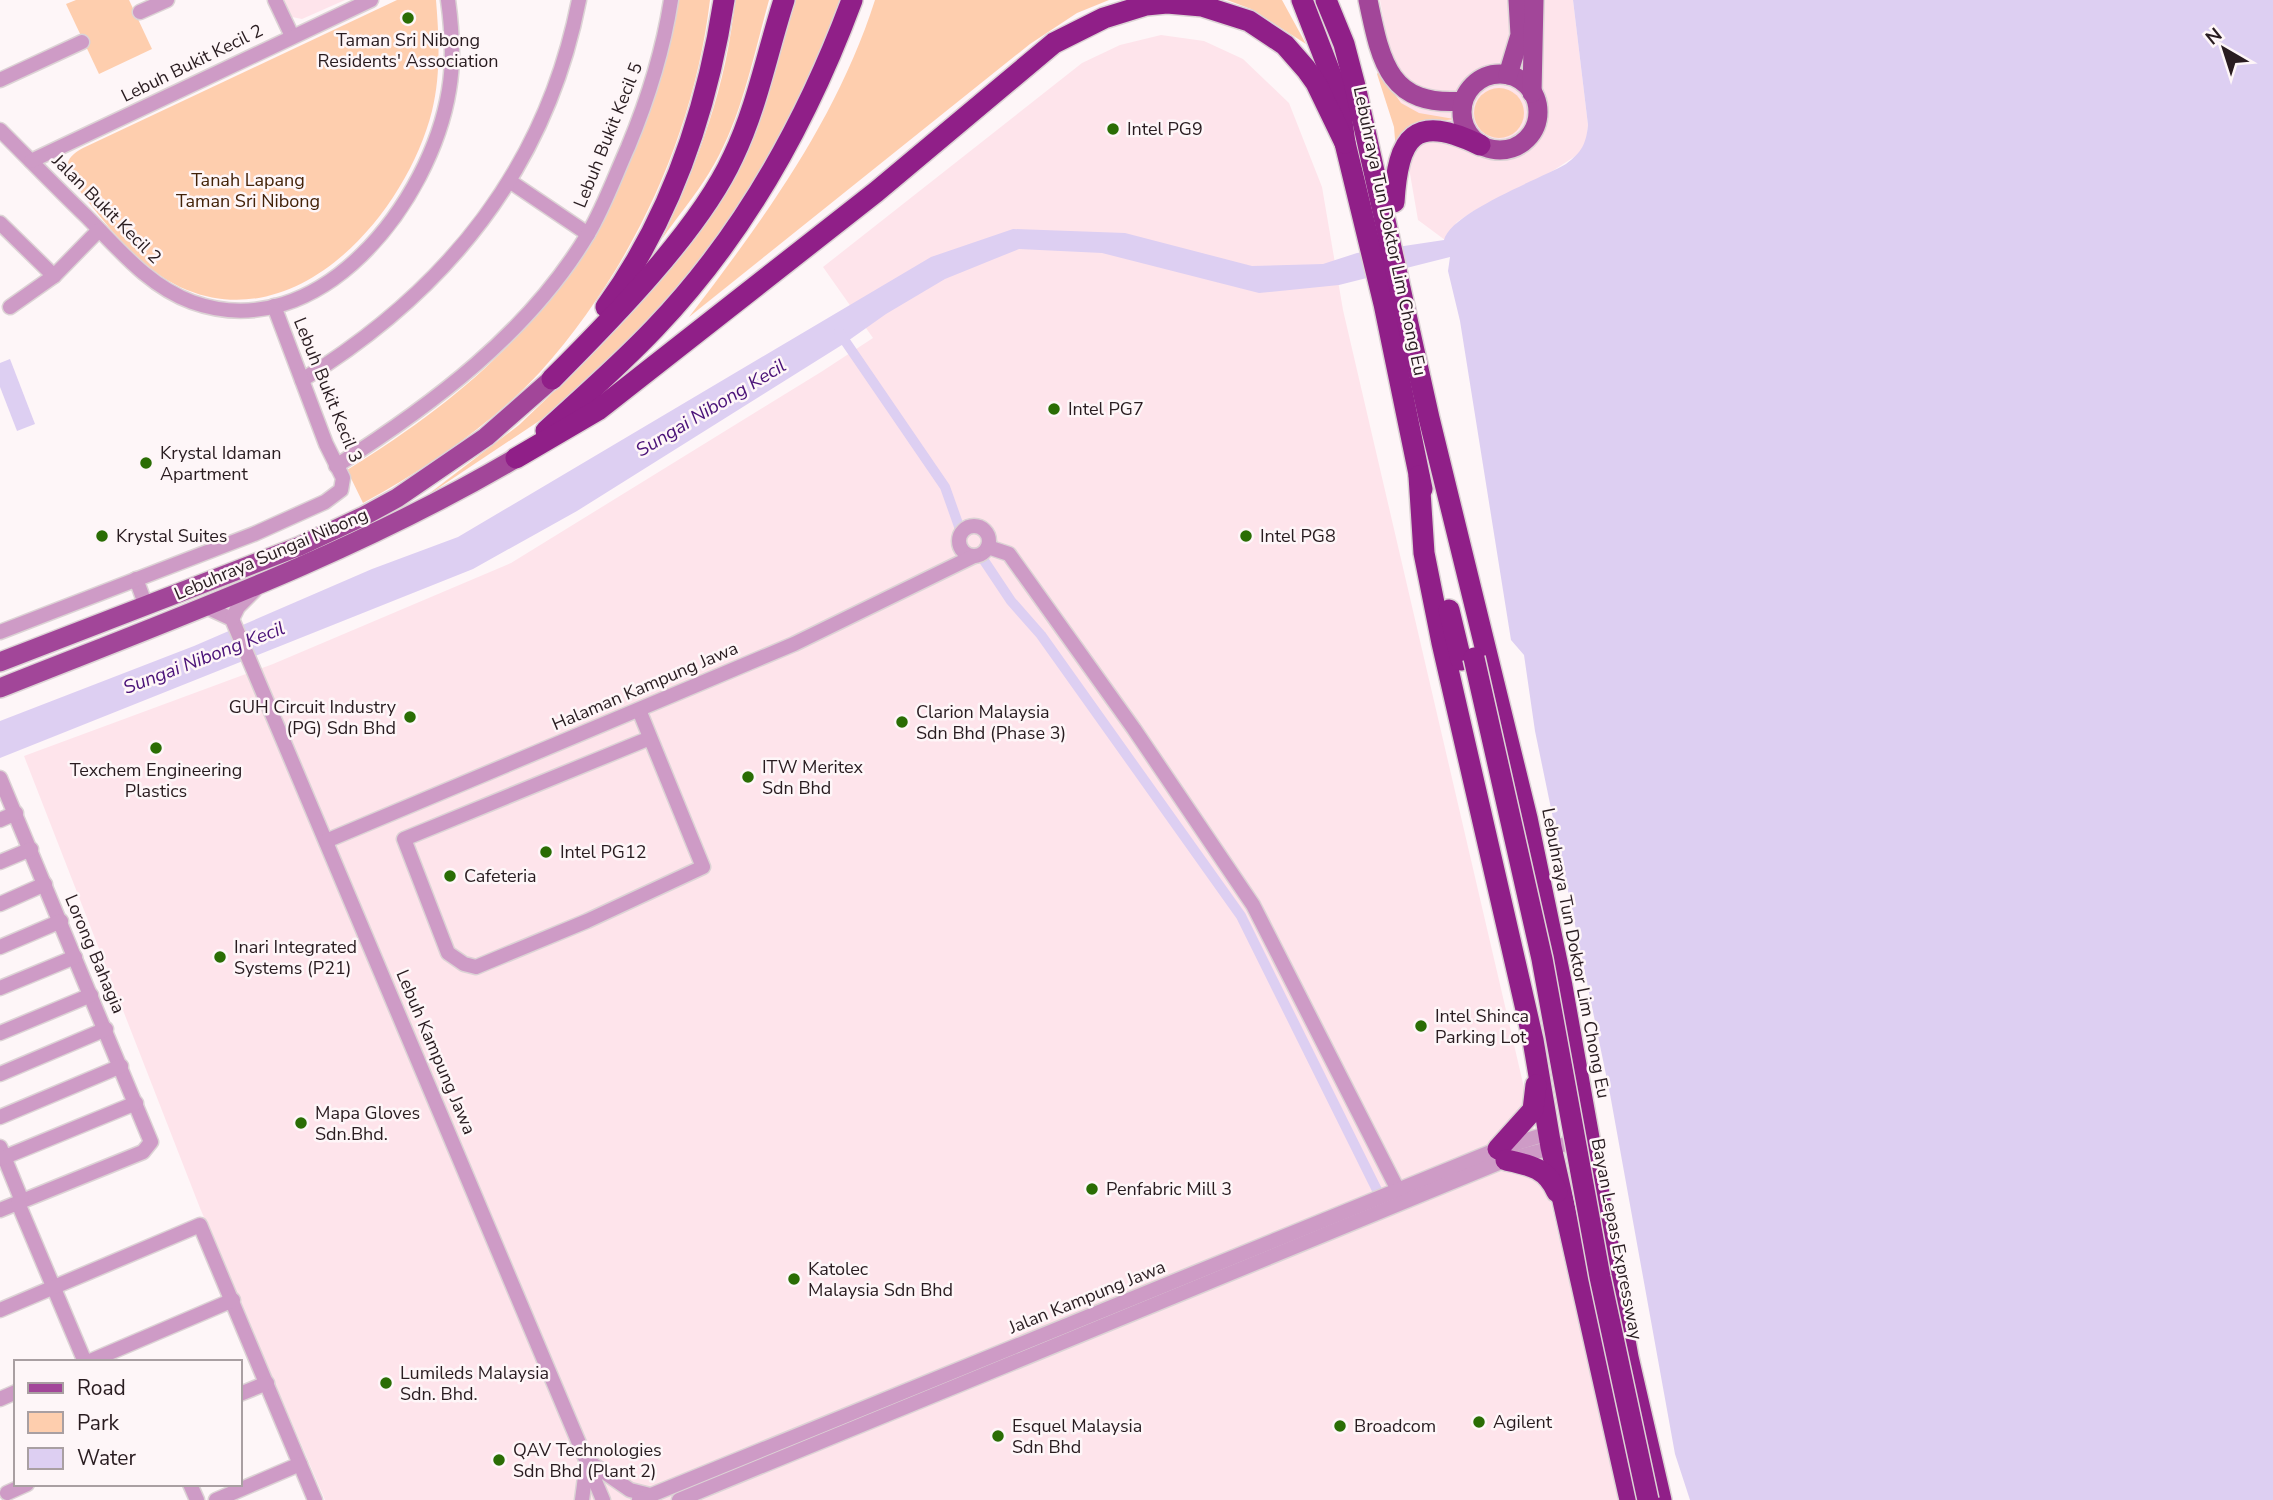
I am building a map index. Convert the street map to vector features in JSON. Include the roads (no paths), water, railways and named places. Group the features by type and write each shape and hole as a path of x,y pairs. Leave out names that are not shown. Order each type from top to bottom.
{"highway":[{"path":"552,379 614,296 664,210 689,148 710,80 724,0"},
{"path":"552,379 589,342 666,254 723,176 751,114 784,0"},
{"path":"516,458 657,326 738,226 769,178 812,99 852,0"},
{"name":"Lebuhraya Tun Doktor Lim Chong Eu","path":"1302,0 1338,93 1345,143 1385,232"},
{"name":"Lebuhraya Tun Doktor Lim Chong Eu","path":"1326,0 1344,44 1400,298 1477,606 1538,871 1581,1140 1603,1236 1610,1252 1628,1357 1661,1500"},
{"path":"1343,0 1372,98 1394,202"},
{"path":"516,458 598,410 865,201 1054,43 1104,18 1146,5 1175,3 1223,11 1249,21 1284,45 1306,69 1316,83 1345,143"},
{"path":"1385,232 1394,202 1396,166 1401,152 1418,136 1439,130 1450,131 1480,145"},
{"path":"1400,298 1479,578 1477,606"},
{"name":"Lebuhraya Tun Doktor Lim Chong Eu","path":"1400,298 1419,477 1424,553 1439,630 1533,1040 1550,1140 1630,1500"},
{"name":"Lebuhraya Tun Doktor Lim Chong Eu","path":"1429,418 1468,659"},
{"name":"Lebuhraya Tun Doktor Lim Chong Eu","path":"1419,477 1468,659"},
{"name":"Bayan Lepas Expressway","path":"1468,659 1521,920 1577,1229 1637,1500"},
{"name":"Bayan Lepas Expressway","path":"1468,659 1542,959 1598,1264 1648,1500"},
{"path":"1533,1040 1536,1095 1533,1110 1502,1155 1533,1165 1546,1174 1568,1223"},
{"path":"1550,1140 1581,1140"}],"main road":[{"path":"1368,0 1384,59 1395,82 1425,101 1464,101"},
{"path":"1508,75 1520,35 1518,0"},
{"path":"1532,93 1518,79 1508,75 1496,74 1476,82 1464,101 1464,126 1480,145 1489,149 1509,149 1526,139 1536,122 1538,112 1532,93 1534,0"},
{"name":"Lebuhraya Sungai Nibong","path":"0,662 300,545 397,498 486,437 552,379"},
{"name":"Lebuhraya Sungai Nibong","path":"0,688 206,607 358,543 464,489 516,458"}],"street":[{"path":"140,12 167,0"},
{"path":"275,0 292,36"},
{"name":"Lebuh Bukit Kecil 2","path":"31,161 370,0"},
{"name":"Jalan Bukit Kecil 2","path":"0,130 157,284 208,307 274,306 308,295 362,256 411,194 436,139 449,88 451,37 448,0"},
{"path":"302,380 365,337 418,293 477,230 526,156 555,89 579,0"},
{"name":"Lebuh Bukit Kecil 5","path":"337,466 428,405 472,368 526,314 588,234 646,103 659,62 670,0"},
{"path":"0,80 82,42"},
{"path":"511,182 588,234"},
{"path":"0,223 54,276"},
{"path":"10,307 54,276 99,230"},
{"name":"Lebuh Bukit Kecil 3","path":"136,579 292,518 325,502 343,488 337,466 274,306"},
{"path":"966,529 983,529 988,537 988,547 974,556 961,547 961,535 966,529"},
{"path":"988,547 1009,554 1134,729 1253,905 1399,1192"},
{"name":"Halaman Kampung Jawa","path":"326,841 793,644 974,556"},
{"path":"0,632 136,579 146,606"},
{"path":"206,607 226,613 234,621 245,598 260,585"},
{"name":"Lebuh Kampung Jawa","path":"234,621 603,1500"},
{"path":"639,710 703,867 587,921 476,967 464,964 448,953 404,839 650,738"},
{"name":"Lorong Bahagia","path":"0,778 150,1138 150,1146 143,1152 20,1202"},
{"path":"0,820 16,813"},
{"path":"0,862 31,849"},
{"path":"0,904 45,884"},
{"path":"0,947 61,921"},
{"path":"0,988 75,957"},
{"path":"0,1033 91,995"},
{"path":"0,1074 106,1029"},
{"path":"0,1117 121,1066"},
{"path":"85,1360 1,1155 136,1103"},
{"name":"Jalan Kampung Jawa","path":"645,1498 1399,1192 1550,1140"},
{"name":"Jalan Kampung Jawa","path":"679,1500 1502,1155"},
{"path":"0,1210 20,1202"},
{"path":"0,1310 200,1225 315,1500"},
{"path":"91,1360 233,1300"},
{"path":"242,1393 267,1383"},
{"path":"582,1500 587,1461 645,1498"},
{"path":"216,1500 300,1464"},
{"path":"7,1493 23,1486"}],"water":[{"name":"Sungai Nibong Kecil","path":"1573,0 2273,0 2273,1500 1690,1500 1675,1454 1610,1094 1535,731 1524,655 1511,640 1460,321 1448,271 1450,257 1339,285 1259,293 1102,253 1019,249 945,279 577,511 473,569 0,758 0,721 194,646 372,569 458,537 931,257 1013,229 1125,233 1252,266 1323,264 1357,253 1444,240 1450,229 1462,218 1566,164 1582,147 1588,125"},
{"path":"10,359 35,424 17,431 0,387 0,363"}],"waterway":[{"path":"839,332 945,487 961,532"},
{"path":"981,556 1011,601 1041,635 1241,916 1377,1190"}],"place":[{"name":"Taman Sri Nibong Residents' Association","path":"408,18"},
{"name":"Intel PG9","path":"1113,129"},
{"name":"Intel PG7","path":"1054,409"},
{"name":"Krystal Idaman Apartment","path":"146,463"},
{"name":"Krystal Suites","path":"102,536"},
{"name":"Intel PG8","path":"1246,536"},
{"name":"GUH Circuit Industry (PG) Sdn Bhd","path":"410,717"},
{"name":"Clarion Malaysia Sdn Bhd (Phase 3)","path":"902,722"},
{"name":"Texchem Engineering Plastics","path":"156,748"},
{"name":"ITW Meritex Sdn Bhd","path":"748,777"},
{"name":"Intel PG12","path":"546,852"},
{"name":"Cafeteria","path":"450,876"},
{"name":"Inari Integrated Systems (P21)","path":"220,957"},
{"name":"Intel Shinca Parking Lot","path":"1421,1026"},
{"name":"Mapa Gloves Sdn.Bhd.","path":"301,1123"},
{"name":"Penfabric Mill 3","path":"1092,1189"},
{"name":"Katolec Malaysia Sdn Bhd","path":"794,1279"},
{"name":"Lumileds Malaysia Sdn. Bhd.","path":"386,1383"},
{"name":"Agilent","path":"1479,1422"},
{"name":"Broadcom","path":"1340,1426"},
{"name":"Esquel Malaysia Sdn Bhd","path":"998,1436"},
{"name":"QAV Technologies Sdn Bhd (Plant 2)","path":"499,1460"}],"park label":[{"name":"Tanah Lapang Taman Sri Nibong","path":"248,190"}]}
